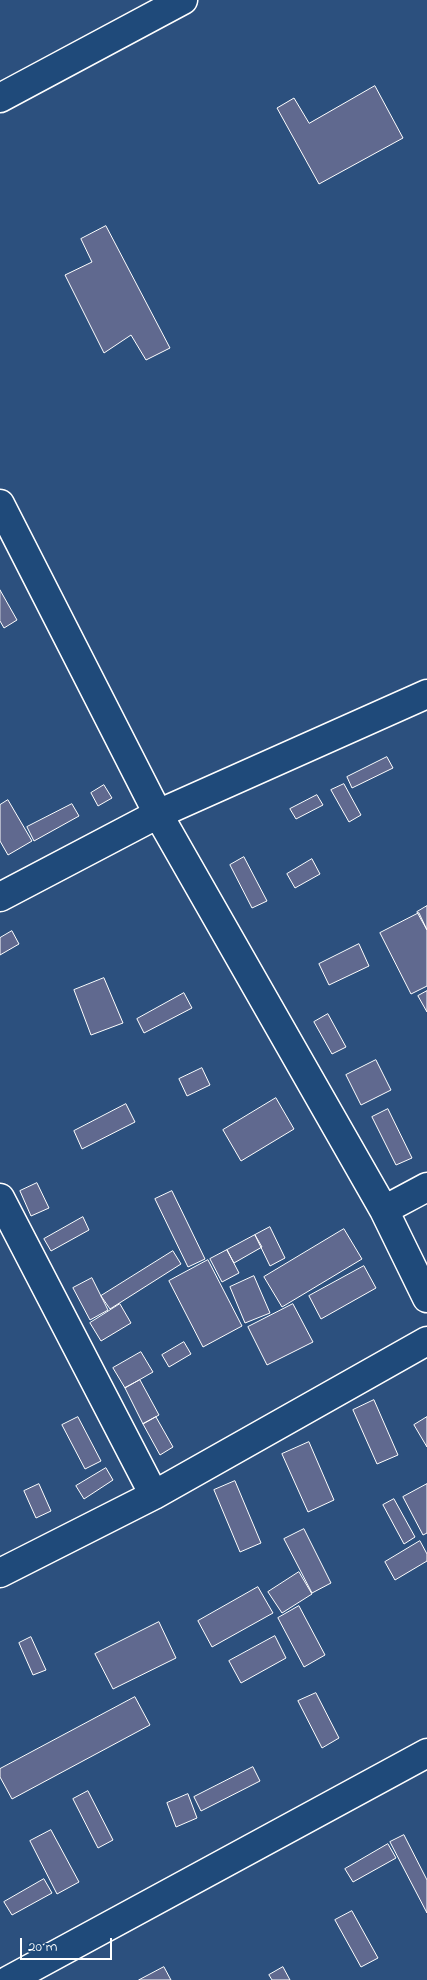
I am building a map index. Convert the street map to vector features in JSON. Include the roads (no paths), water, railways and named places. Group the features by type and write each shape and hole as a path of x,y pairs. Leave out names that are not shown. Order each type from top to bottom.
{"street":[{"path":"0,98 183,0"},
{"path":"3,517 158,814 384,1210 427,1298"},
{"path":"0,898 158,814 427,694"},
{"path":"384,1210 427,1187"},
{"path":"0,1198 154,1495"},
{"path":"0,1573 154,1495 427,1340"},
{"path":"10,1980 49,1971 427,1753"}]}
